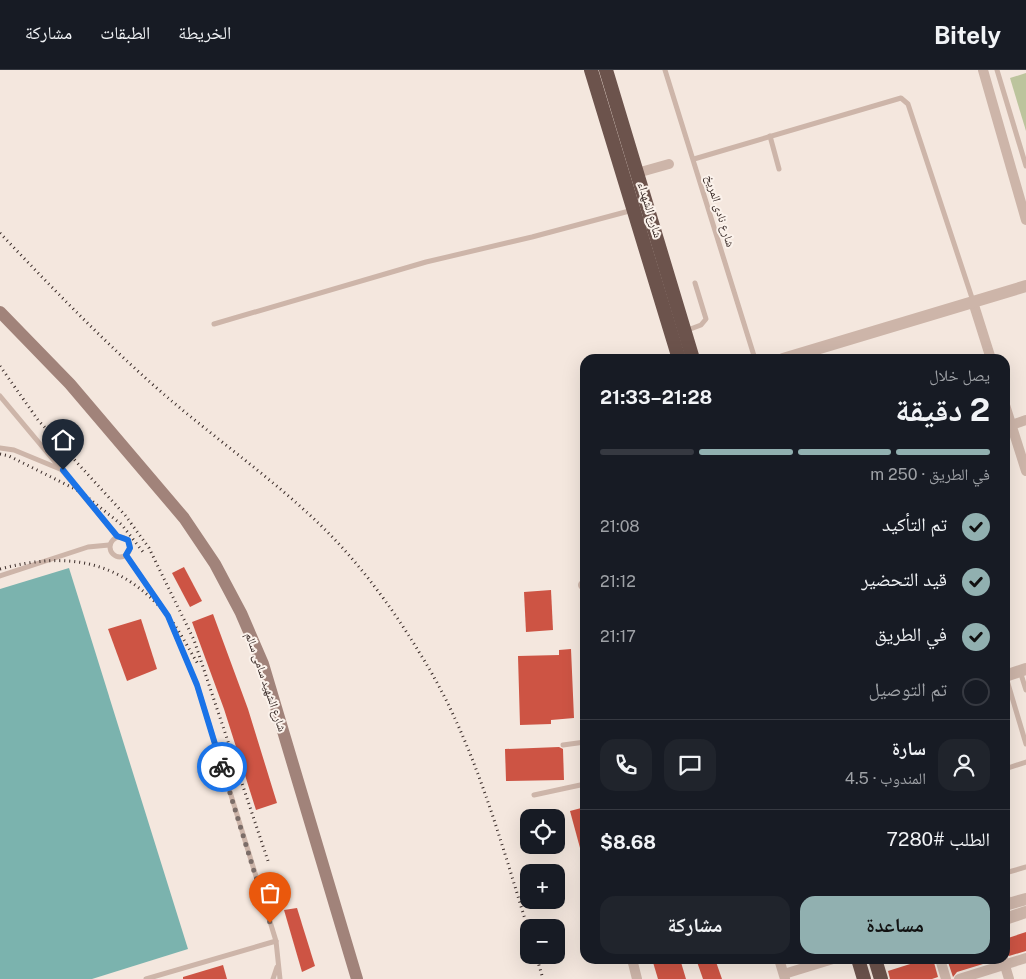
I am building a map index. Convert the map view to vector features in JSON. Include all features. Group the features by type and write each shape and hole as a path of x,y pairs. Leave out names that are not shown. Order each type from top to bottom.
{"highway":[{"name":"شارع الشهداء","path":"592,70 677,354"},
{"name":"شارع الشهداء","path":"606,70 691,354"},
{"path":"860,964 864,979"},
{"path":"878,964 881,979"}],"main road":[{"name":"شارع الشهيد سامى سالم","path":"0,312 70,384 152,477 184,518 215,564 228,588 241,613 262,664 357,979"}],"street":[{"path":"983,70 1026,220"},
{"path":"637,173 669,164"},
{"path":"800,354 1026,286"},
{"path":"973,302 989,354"},
{"path":"1010,425 1026,420"},
{"path":"1010,431 1026,471"},
{"path":"1010,674 1023,670"},
{"path":"1010,904 1026,899"},
{"path":"1010,917 1026,912"},
{"path":"1010,961 1026,958"},
{"path":"634,964 638,979"},
{"path":"781,964 785,977 820,964"},
{"path":"942,964 946,979"},
{"path":"959,979 999,964"},
{"path":"1005,964 1009,979"}],"lane":[{"name":"شارع نادى المريخ","path":"665,70 753,354"},
{"path":"996,70 1026,166"},
{"path":"694,159 896,99 906,100 973,302"},
{"path":"770,136 779,169"},
{"path":"214,324 426,262 634,210"},
{"path":"684,331 701,325 706,319 695,282"},
{"path":"0,396 117,536 125,538 130,544 126,555"},
{"path":"0,448 14,450 63,470"},
{"path":"0,576 88,547 109,545 117,536"},
{"path":"109,545 114,556 126,555"},
{"path":"126,555 168,616 197,685 276,941 280,979"},
{"path":"1023,670 1026,690"},
{"path":"1010,692 1026,744"},
{"path":"564,744 580,742"},
{"path":"1010,767 1026,762"},
{"path":"534,795 580,785"},
{"path":"1010,872 1026,867"},
{"path":"146,979 276,941"},
{"path":"273,979 278,964"}],"green space":[{"path":"1026,73 1026,131 1010,78"}],"water":[{"path":"69,568 188,949 92,979 0,979 0,589"}],"building":[{"path":"184,567 202,601 190,607 172,573"},
{"path":"551,590 553,630 526,632 524,592"},
{"path":"213,614 248,709 277,803 256,810 224,709 192,622"},
{"path":"141,619 157,669 127,681 108,629"},
{"path":"571,649 574,718 551,720 551,724 520,725 518,656 559,655 559,650"},
{"path":"559,747 563,749 564,780 506,781 505,749"},
{"path":"580,808 580,848 570,811"},
{"path":"297,908 315,966 302,972 284,910"},
{"path":"1026,932 1026,951 1010,956 1010,937"},
{"path":"654,964 682,964 686,979 658,979"},
{"path":"698,964 717,964 722,979 703,979"},
{"path":"910,964 934,964 938,977 932,979 890,979 888,971"},
{"path":"949,964 983,964 957,972 953,977"},
{"path":"223,965 227,979 183,979 183,977"}],"railway":[{"path":"0,233 145,378 278,487 313,518 357,564 396,616 419,652 455,718 483,788 525,919"},
{"path":"0,366 38,420 125,515 149,548 194,640 268,861"},
{"path":"0,454 9,456 81,492 122,525 143,552"},
{"path":"0,569 48,561 70,561 112,572 131,582 149,596 167,615 198,664"},
{"path":"539,964 543,979"}],"way so far":[{"path":"222,767 270,923"}],"route":[{"path":"63,470 117,536 128,540 130,548 126,555 168,616 197,685 222,767"}]}
